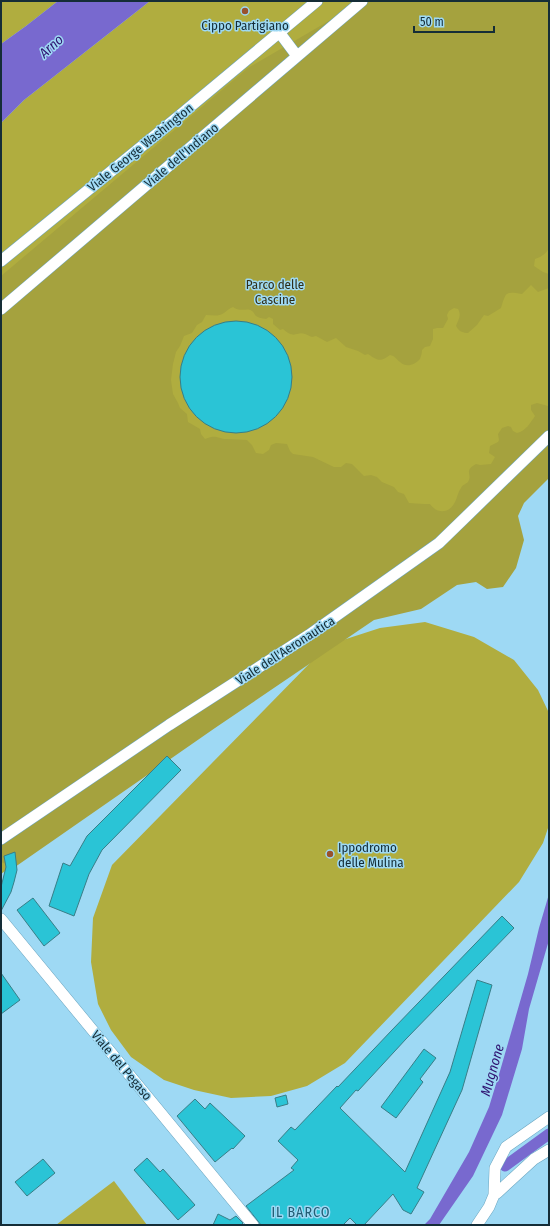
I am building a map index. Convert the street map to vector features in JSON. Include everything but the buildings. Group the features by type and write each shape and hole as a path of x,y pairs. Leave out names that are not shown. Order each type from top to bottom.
{"street":[{"name":"Viale George Washington","path":"1,261 318,1"},
{"name":"Viale dell'Indiano","path":"1,309 362,1"},
{"path":"279,32 297,56"},
{"name":"Viale dell'Aeronautica","path":"1,839 163,729 309,635 439,543 549,436"},
{"name":"Viale del Pegaso","path":"1,919 253,1225"},
{"path":"477,1225 489,1207 494,1195 495,1168 506,1147 549,1117"},
{"path":"494,1195 534,1159 549,1150"}],"green space":[{"path":"1,1 58,1 1,44"},
{"name":"Parco delle Cascine","path":"150,1 549,1 549,461 1,874 1,123 24,100"},
{"name":"Parco delle Cascine","path":"363,1 549,1 549,248 543,255 535,259 534,266 549,274 549,288 538,292 531,285 522,294 507,294 501,308 488,316 484,315 477,325 468,333 464,333 456,326 460,314 458,309 454,308 449,311 447,315 448,319 443,328 433,329 433,339 430,346 425,347 422,350 420,359 416,363 408,365 402,364 390,355 382,360 379,360 368,354 365,355 346,347 336,338 327,342 316,336 312,337 302,333 293,335 283,329 280,330 273,324 273,319 269,317 266,319 259,318 250,310 239,310 233,307 220,315 206,315 192,333 184,336 176,352 173,364 171,380 173,394 180,408 187,414 188,422 200,429 201,434 205,439 215,437 247,440 252,445 256,453 263,454 269,450 271,445 276,443 287,444 293,454 313,457 334,467 341,467 346,463 352,464 364,476 371,475 377,477 382,482 394,487 398,492 404,494 409,503 430,504 439,511 446,511 450,509 463,485 468,482 470,477 469,471 472,466 476,464 491,464 495,457 489,453 490,446 498,442 498,434 502,428 508,426 517,433 520,432 528,426 535,416 531,410 531,405 537,403 549,405 549,478 524,503 518,516 524,540 516,568 503,587 487,589 476,582 457,585 421,609 374,620 15,867 1,862 1,276 248,68"},
{"name":"Ippodromo delle Mulina","path":"425,622 474,637 514,660 538,690 549,713 549,825 543,843 519,882 345,1063 307,1086 271,1096 231,1098 194,1090 164,1080 131,1057 111,1030 98,1004 91,962 93,918 112,865 313,660 343,640 380,628"},
{"path":"114,1181 147,1225 56,1225"}],"water":[{"name":"Arno","path":"58,1 150,1 24,100 1,123 1,44"},
{"path":"549,894 549,940 529,1009 522,1049 502,1115 473,1176 439,1225 424,1225 430,1219 469,1152 489,1107 528,974"}],"waterway":[{"path":"505,1166 549,1134"}],"place":[{"name":"Cippo Partigiano","path":"245,11"},
{"name":"Ippodromo delle Mulina","path":"330,854"}],"district":[{"name":"IL BARCO","path":"301,1212"}],"water label":[{"name":"Mugnone","path":"492,1070"}]}
